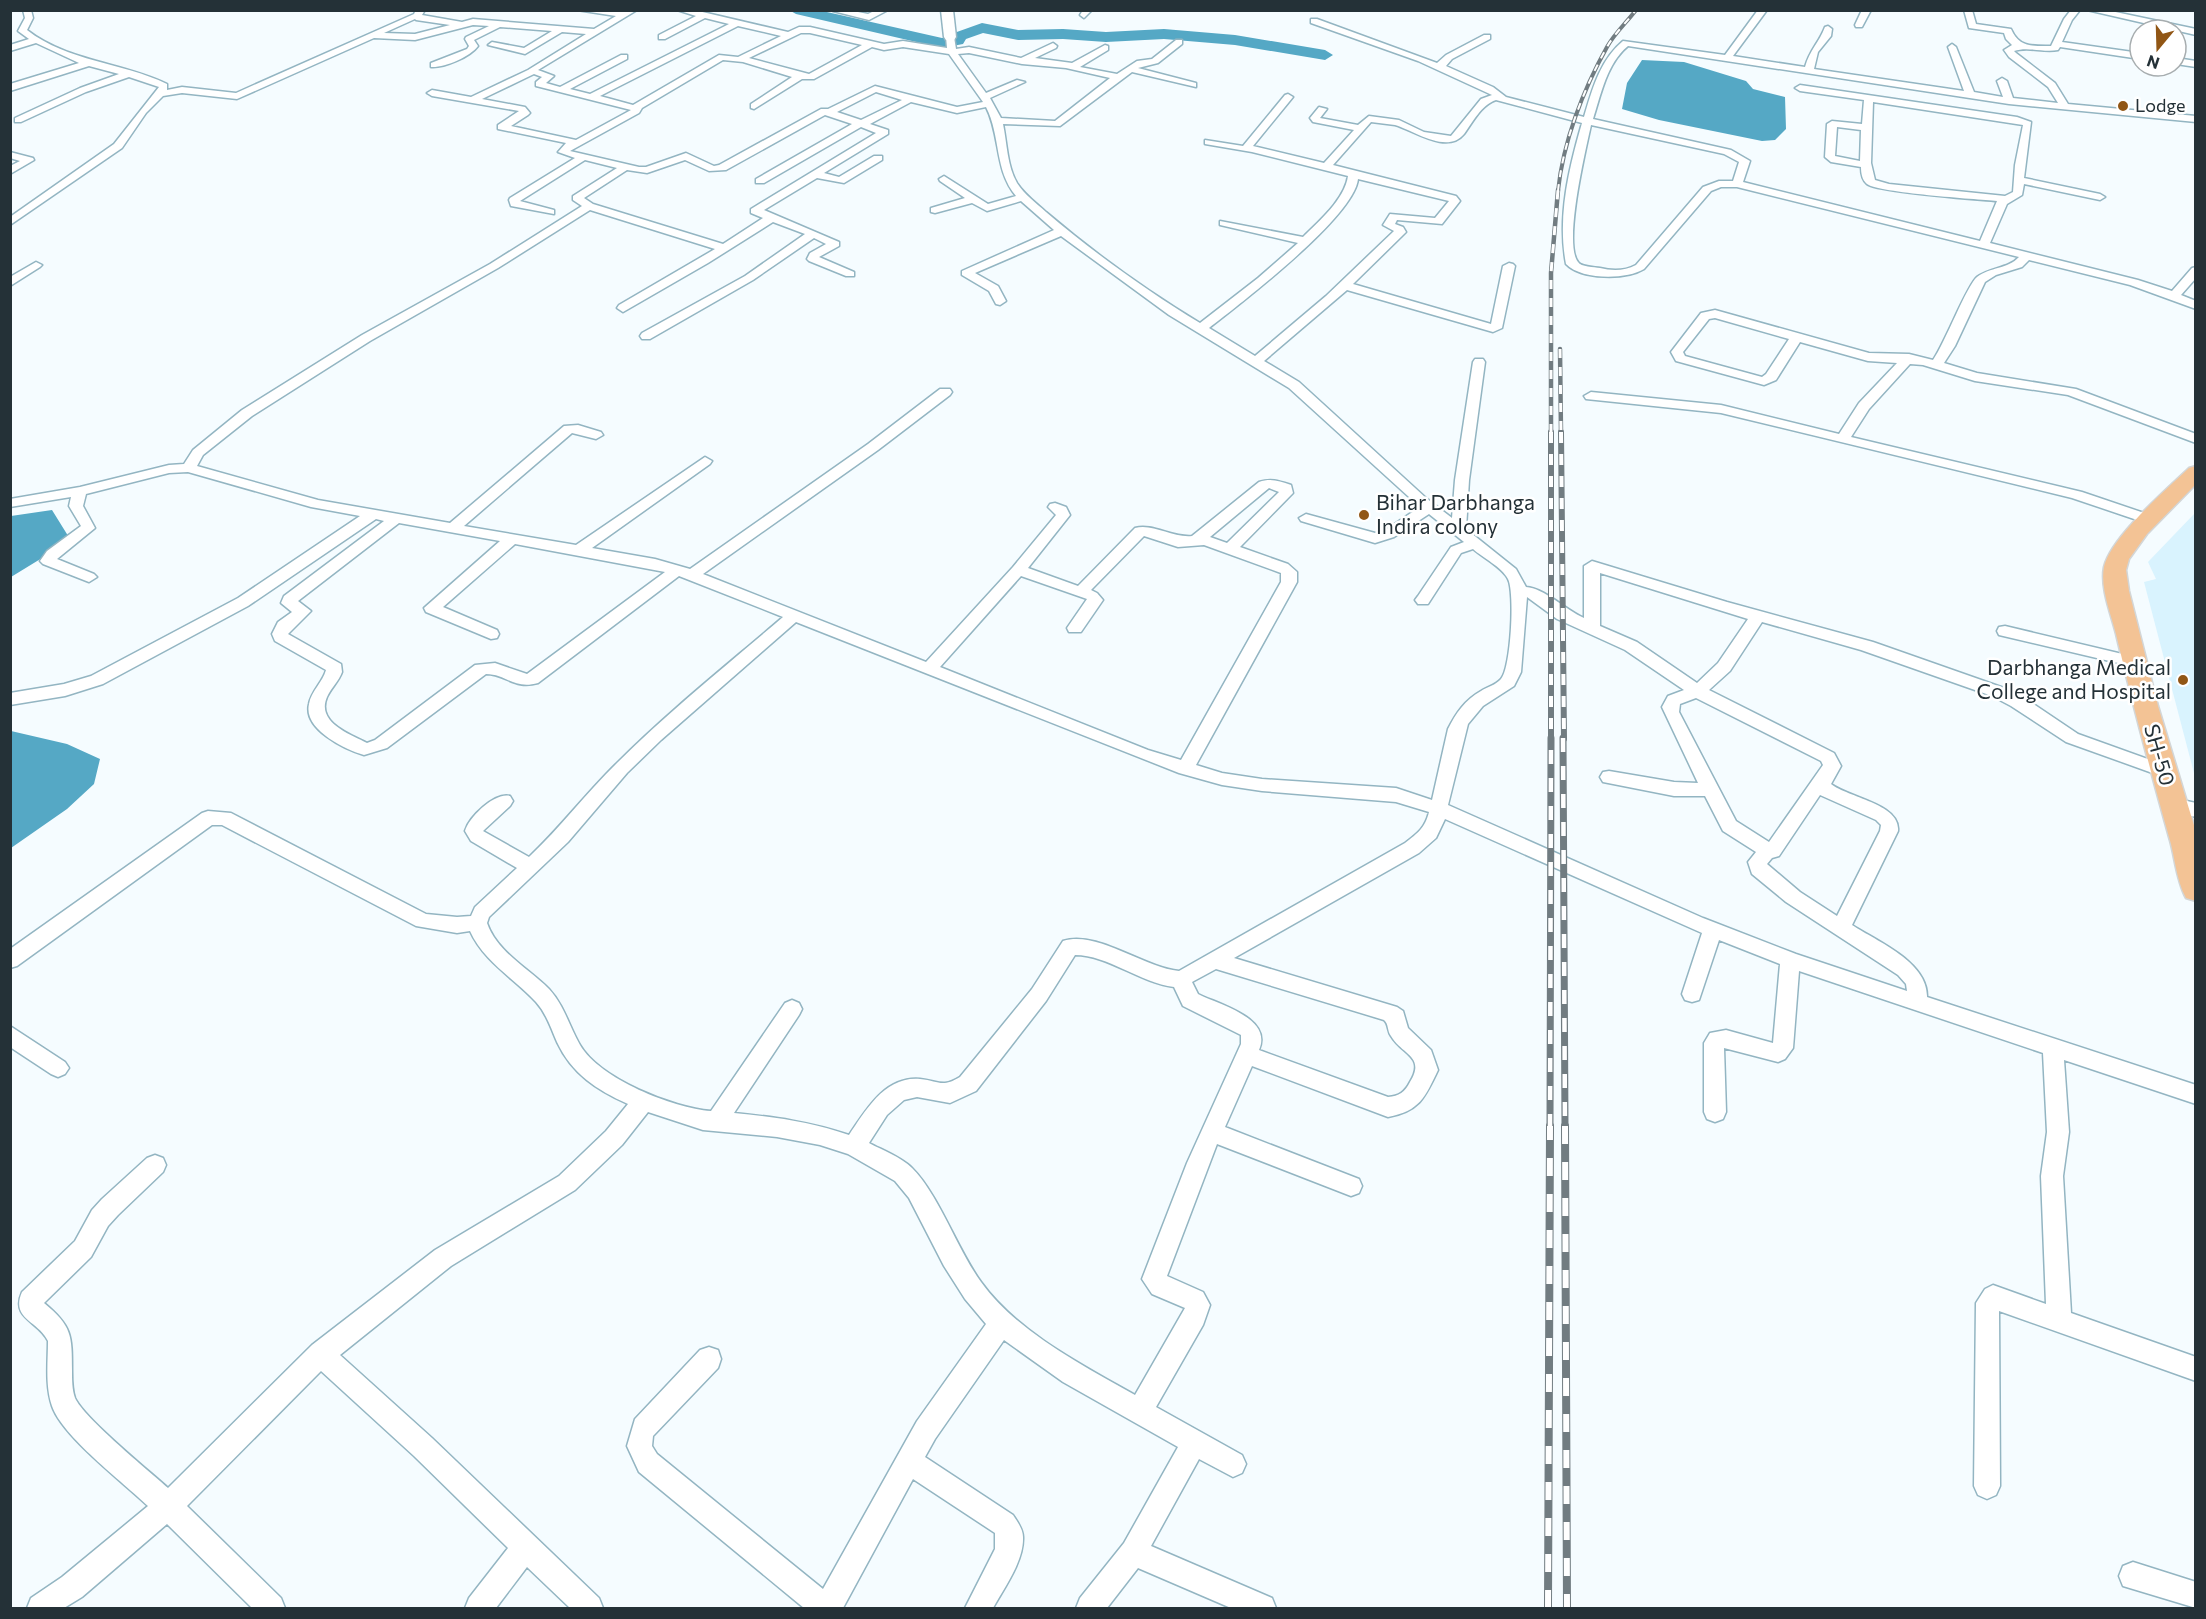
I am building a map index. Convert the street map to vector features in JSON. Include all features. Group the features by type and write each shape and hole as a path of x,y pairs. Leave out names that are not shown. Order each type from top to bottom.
{"main road":[{"name":"SH-50","path":"2196,472 2148,519 2118,559 2115,570 2117,591 2164,771 2185,807 2189,857 2196,890"}],"street":[{"path":"10,34 22,31 30,18 27,10"},
{"path":"581,10 609,14 631,11"},
{"path":"681,10 789,35"},
{"path":"837,11 869,17 884,10"},
{"path":"854,1146 891,1096 916,1088 950,1094 968,1084 1040,995 1070,947 1084,947 1156,976 1181,979 1413,848 1430,833 1435,823 1457,729 1463,715 1472,704 1505,685 1511,678 1515,656 1519,591 1517,581 1511,572 1429,508 1320,406 1294,385 1173,312 1062,231 1012,184 1006,170 998,121 951,44 947,10"},
{"path":"1727,58 1763,10"},
{"path":"1859,25 1867,10"},
{"path":"1968,10 1974,27 2009,27 2010,39 2019,46"},
{"path":"2065,108 2052,85 2009,52 2010,48 2019,46 2052,50 2068,19 2076,10"},
{"path":"2091,10 2196,32"},
{"path":"473,100 533,71 631,11"},
{"path":"160,94 182,90 237,96 419,13 460,24"},
{"path":"472,22 484,14"},
{"path":"662,37 704,15"},
{"path":"1314,21 1378,42 1490,89 1501,97 1588,121 1707,146 1736,156 1745,161 1746,165 1737,184"},
{"path":"373,35 415,37 472,22 596,32"},
{"path":"591,97 740,22"},
{"path":"434,65 470,51 474,46 469,40 471,36 500,24"},
{"path":"741,60 789,35 806,29 887,48 903,44 951,44 969,50 1072,66 1074,69 1118,77"},
{"path":"1809,71 1814,51 1827,36 1828,29"},
{"path":"492,45 525,51 561,30"},
{"path":"10,222 118,146 131,133 140,114 160,94 164,86 160,82 88,63 22,31"},
{"path":"1441,68 1441,64 1449,57 1487,37"},
{"path":"10,48 37,40"},
{"path":"998,121 1057,124 1118,77 1142,62 1157,60 1179,42"},
{"path":"850,274 813,259 814,255 836,244 755,211 884,132 830,112 820,112 722,168 712,169 686,156 647,170 563,152 636,111 637,107 721,57 800,76 813,76 870,44"},
{"path":"2196,119 2009,101 1639,44 1619,45 1602,78 1588,121 1574,171 1568,222 1571,261 1579,268 1612,274 1633,271 1640,267 1707,189 1719,184 1737,184 2134,282 2196,306"},
{"path":"2057,44 2128,54"},
{"path":"1026,60 1053,46"},
{"path":"1952,47 1970,95"},
{"path":"1072,66 1105,48"},
{"path":"561,90 624,57"},
{"path":"10,88 35,78 50,76 88,63"},
{"path":"1131,69 1193,85"},
{"path":"533,71 549,76 539,83 540,85 637,107"},
{"path":"18,120 89,88 127,74"},
{"path":"754,106 800,76"},
{"path":"2002,81 2009,101"},
{"path":"830,112 875,89 949,109 986,100 1020,82"},
{"path":"1800,88 2027,122 2029,125 2020,165 2018,193 2002,202 1984,244"},
{"path":"432,93 525,110 525,113 502,127 574,142 573,145"},
{"path":"1249,150 1246,145 1288,97"},
{"path":"1327,166 1366,120 1374,118 1406,125 1422,135 1452,139 1486,99 1501,97"},
{"path":"1869,98 1866,127 1867,178 1878,185 2006,199"},
{"path":"760,181 910,99"},
{"path":"1322,109 1315,118 1316,120 1360,128"},
{"path":"1866,127 1832,124 1830,157 1835,160 1866,165"},
{"path":"1209,142 1327,166 1353,175 1448,197 1455,201 1438,222 1394,216 1389,225 1399,229 1400,232 1301,327 1256,361"},
{"path":"10,155 29,160 10,171"},
{"path":"550,212 515,204 514,200 583,158"},
{"path":"816,174 840,181 878,158"},
{"path":"625,167 578,196 578,200 589,206 725,248"},
{"path":"1201,328 1257,285 1305,241 1348,192 1352,185 1353,175"},
{"path":"944,179 984,207 992,208 1023,196"},
{"path":"2019,180 2100,197"},
{"path":"935,210 972,199"},
{"path":"189,468 198,453 246,413 366,338 494,266 589,206"},
{"path":"623,308 771,218"},
{"path":"1224,223 1305,241"},
{"path":"1000,301 994,289 966,273 1062,231"},
{"path":"646,336 749,278 813,233"},
{"path":"1937,364 1949,346 1980,280 1992,273 2018,265 2027,255"},
{"path":"10,283 36,265"},
{"path":"1346,286 1492,328 1498,325 1509,266"},
{"path":"2174,296 2196,270"},
{"path":"1797,336 1771,377 1764,381 1680,358 1677,352 1708,314 1797,336 1868,357 1909,358 1937,364 1975,377 2071,392 2196,439"},
{"path":"1843,439 1865,404 1909,358"},
{"path":"1458,531 1462,480 1479,362"},
{"path":"397,518 289,600 289,603 303,611 285,626 280,634 281,637 336,668 317,701 319,718 326,727 364,749 381,744 482,669 493,667 520,681 532,679 684,572 873,447 945,392"},
{"path":"1591,396 1722,409 2077,495 2148,519"},
{"path":"454,527 569,429 578,429 596,435"},
{"path":"577,552 705,461"},
{"path":"10,503 80,491 170,469 189,468 284,496 372,515 454,527 577,552 655,564 684,572 1185,769 1222,779 1262,785 1396,795 1437,808 1713,929 1790,960 2196,1095"},
{"path":"1198,539 1264,484 1270,483 1286,488 1286,493 1230,548"},
{"path":"80,491 76,506 88,528 52,554 48,561 89,576"},
{"path":"930,668 1018,570 1063,515 1061,510 1055,507"},
{"path":"1306,518 1375,538 1389,534 1429,508"},
{"path":"10,699 65,690 97,680 243,602 372,515"},
{"path":"1082,592 1140,531 1178,542 1198,539 1230,548 1283,567 1291,576 1185,769"},
{"path":"491,634 432,608 511,539"},
{"path":"1423,600 1456,550 1476,543"},
{"path":"1592,627 1593,566 1867,646 2008,696 2072,738 2164,771"},
{"path":"1018,570 1092,596 1095,600 1075,628"},
{"path":"1519,591 1531,592 1563,615 1631,646 1697,691 1828,757 1832,766 1772,850"},
{"path":"795,615 655,736 621,769 562,837 482,912 477,923 483,939 544,997 556,1013 565,1039 584,1066 610,1087 674,1112 717,1122 820,1135 854,1146 903,1174 917,1191 952,1258 973,1291 1001,1323 1072,1373 1233,1464"},
{"path":"1758,616 1726,666 1710,682 1697,691 1674,700 1670,707 1729,826 1766,849 1757,862 1759,869 1793,897 1891,959 1916,979 1919,990 1917,1001"},
{"path":"2006,631 2135,662"},
{"path":"1610,777 1674,789 1711,790"},
{"path":"1823,778 1822,786 1827,791 1882,815 1890,823 1889,831 1841,928"},
{"path":"504,801 475,827 474,831 477,836 531,867"},
{"path":"10,960 208,818 225,818 423,921 457,925 477,923"},
{"path":"1692,994 1713,929"},
{"path":"1715,1112 1714,1043 1716,1039 1726,1039 1778,1053 1783,1048 1790,960"},
{"path":"1216,961 1390,1013 1396,1017 1399,1032 1424,1056 1427,1070 1413,1097 1399,1106 1388,1107 1248,1055"},
{"path":"1140,1411 1197,1311 1195,1300 1160,1286 1154,1279 1198,1163 1248,1055 1251,1033 1247,1027 1190,1000 1181,979"},
{"path":"717,1122 792,1009"},
{"path":"10,1035 58,1068"},
{"path":"2054,1047 2058,1132 2052,1176 2059,1320"},
{"path":"41,1608 72,1587 168,1506 321,1354 443,1258 567,1183 614,1138 644,1101"},
{"path":"1212,1132 1351,1186"},
{"path":"155,1165 100,1218 83,1249 30,1300 31,1307 54,1327 60,1341 60,1383 64,1404 78,1423 168,1506 271,1608"},
{"path":"1987,1486 1988,1303 1993,1298 2196,1369"},
{"path":"709,1359 644,1428 638,1441 640,1452 648,1463 826,1608 926,1430 1001,1323"},
{"path":"321,1354 423,1448 589,1608"},
{"path":"1090,1608 1133,1552 1195,1442"},
{"path":"909,1461 1004,1524 1010,1535 1008,1551 979,1608"},
{"path":"479,1608 525,1548"},
{"path":"1133,1552 1262,1608"},
{"path":"2133,1576 2196,1596"}],"shaded area":[{"name":"Darbhanga Medical College and Hospital","path":"2195,513 2195,777 2144,582 2156,579 2148,562"}],"water":[{"path":"1642,60 1684,62 1746,81 1753,89 1785,97 1786,129 1775,140 1762,141 1659,120 1622,109 1627,83"},
{"path":"52,510 70,539 11,577 11,516"},
{"path":"11,731 67,744 100,759 94,784 67,809 11,848"}],"waterway":[{"path":"796,10 942,43 957,41 959,36 982,28 1018,35 1063,34 1106,37 1164,34 1235,40 1325,55"}],"railway":[{"path":"1558,191 1569,135 1590,81 1610,42 1636,10"},
{"path":"1551,738 1551,273 1558,190"},
{"path":"1560,349 1561,433"},
{"path":"1561,432 1564,739"},
{"path":"1550,1128 1551,738"},
{"path":"1563,738 1565,1128"},
{"path":"1548,1608 1550,1126"},
{"path":"1565,1126 1567,1608"}],"place":[{"name":"Lodge","path":"2123,106"},
{"name":"Bihar Darbhanga Indira colony","path":"1364,515"},
{"name":"Darbhanga Medical College and Hospital","path":"2183,680"}]}
